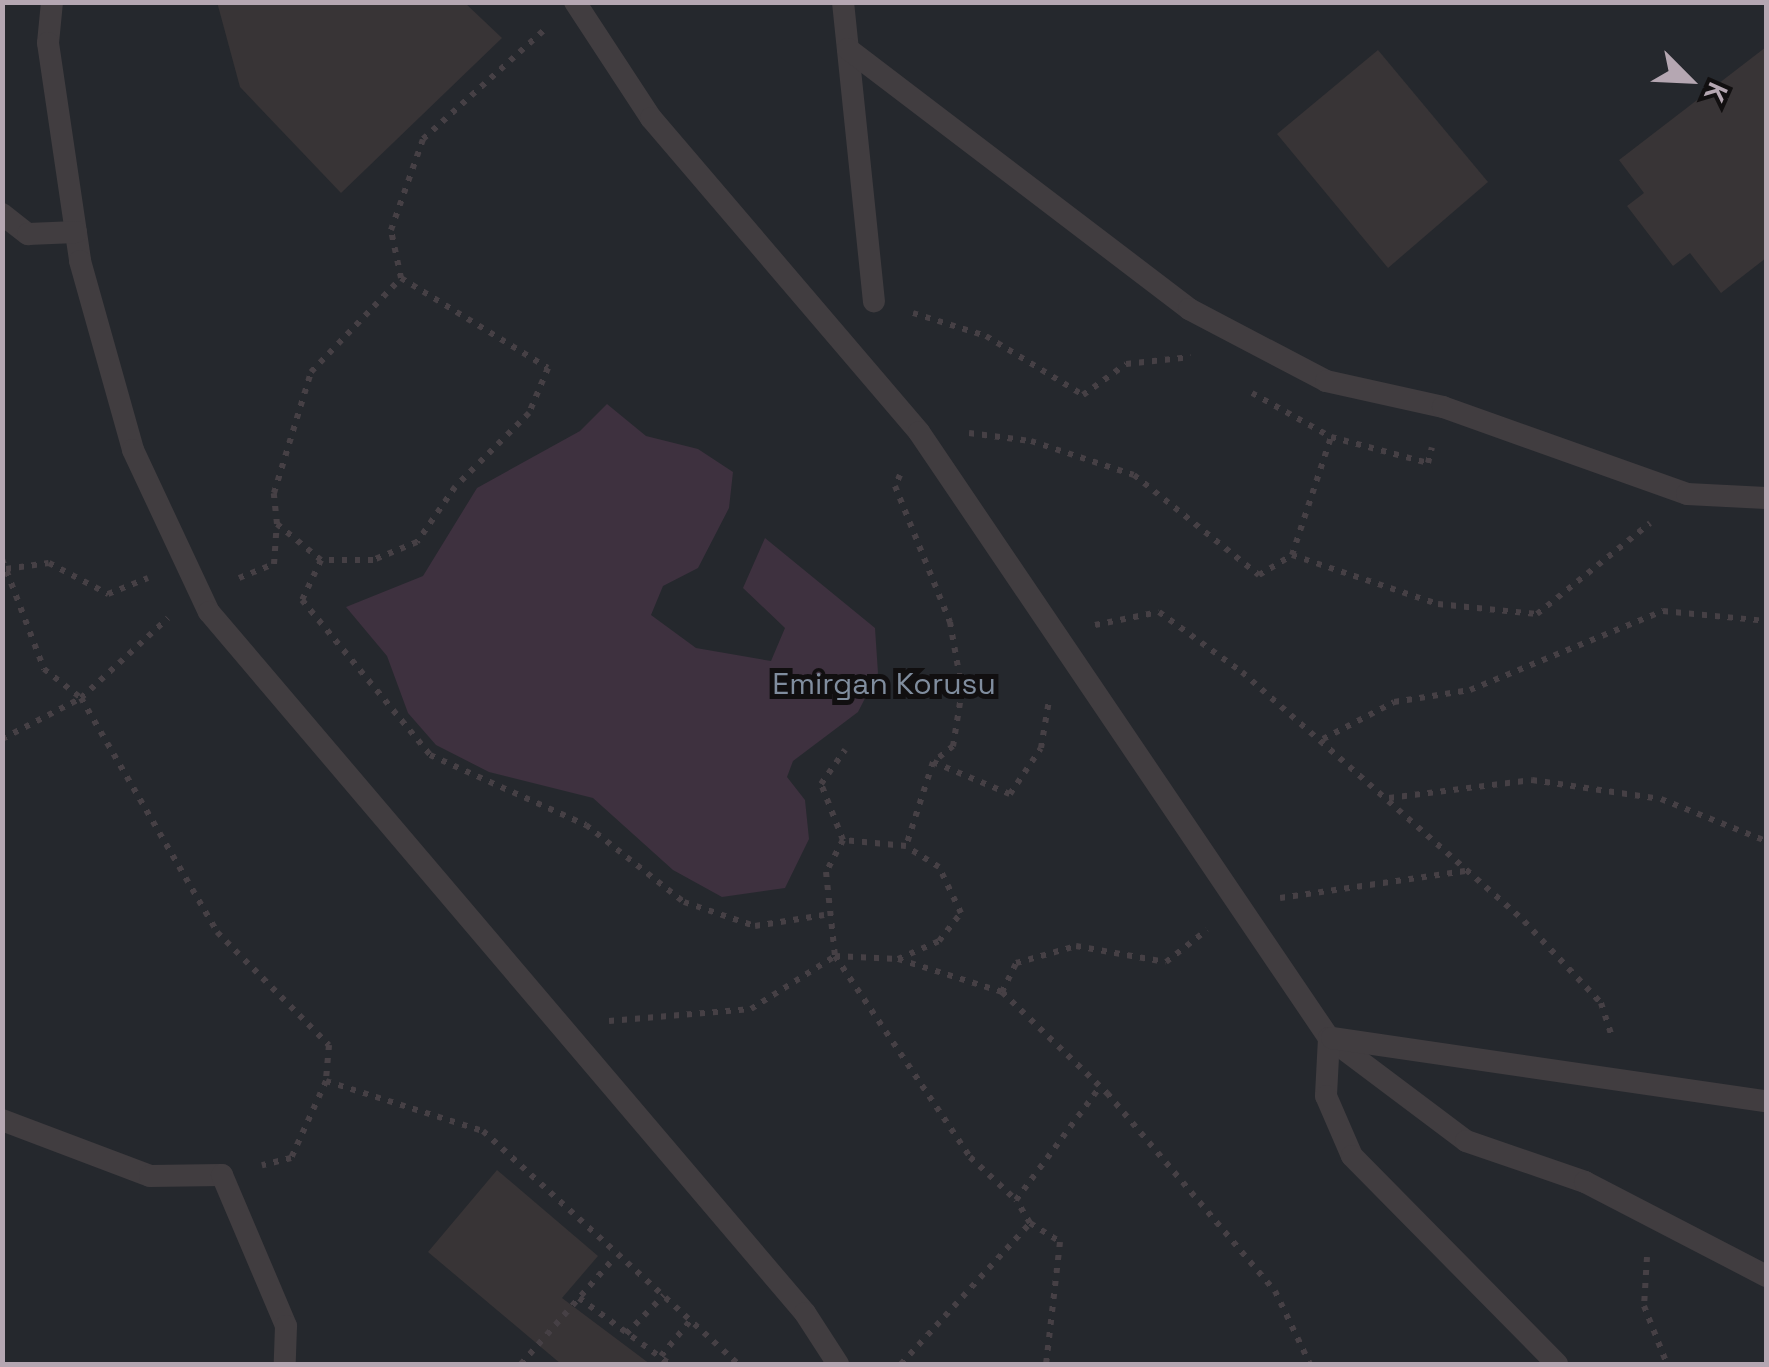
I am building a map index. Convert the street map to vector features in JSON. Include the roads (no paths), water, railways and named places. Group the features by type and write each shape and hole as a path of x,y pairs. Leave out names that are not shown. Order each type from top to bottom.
{"lane":[{"path":"52,2 48,43 76,232 133,450 177,555 209,612 805,1313 838,1364"},
{"path":"843,2 874,302"},
{"path":"568,9 651,118 918,432 1062,631 1329,1038 1466,1141 1649,1216 1766,1276"},
{"path":"848,49 1206,318 1326,381 1443,407 1688,494 1766,498"},
{"path":"2,214 28,234 76,232"},
{"path":"1329,1038 1766,1101"},
{"path":"1329,1038 1326,1096 1352,1156 1557,1364"},
{"path":"2,1120 150,1176 222,1175 286,1326 285,1364"}],"park label":[{"name":"Emirgan Korusu","path":"884,684"}]}
